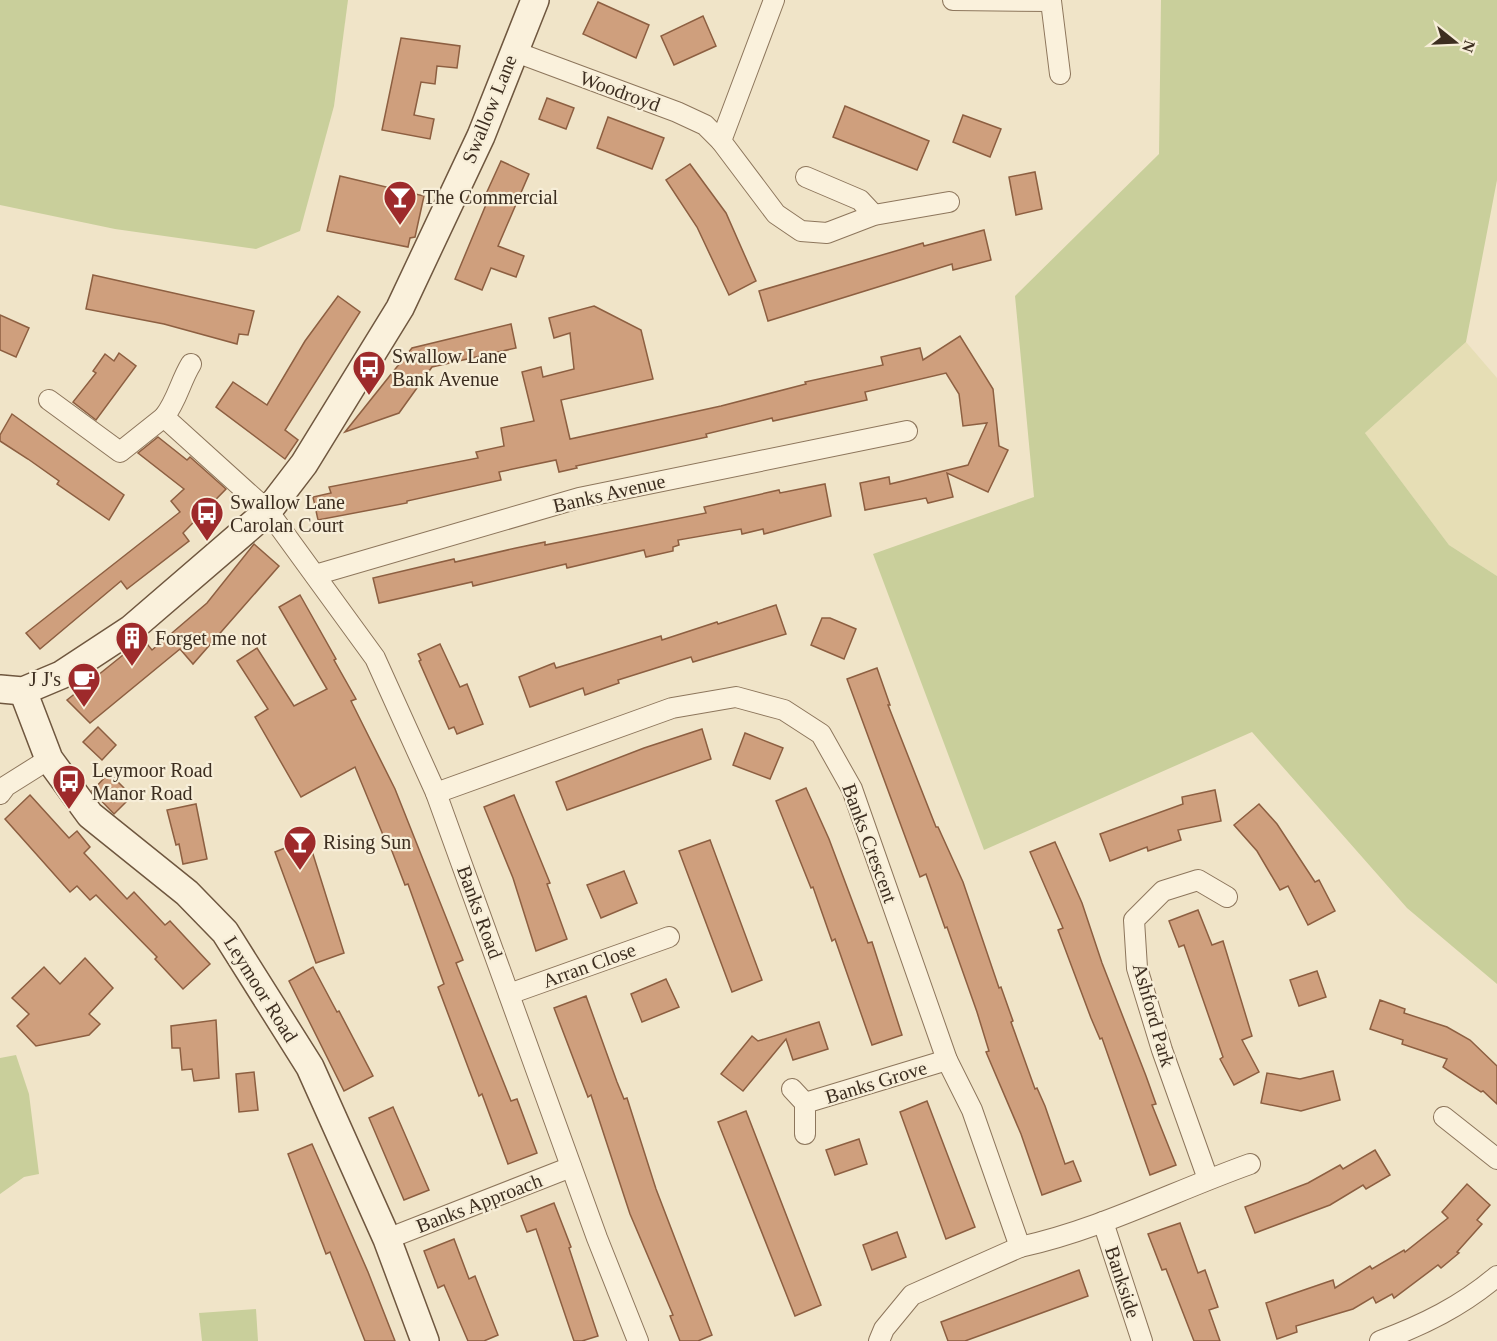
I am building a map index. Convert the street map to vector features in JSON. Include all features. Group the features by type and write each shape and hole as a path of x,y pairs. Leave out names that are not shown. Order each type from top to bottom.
{"street":[{"name":"Swallow Lane","path":"11,690 61,675 131,629 268,511 304,464 400,308 481,136 535,0"},
{"path":"721,141 774,0"},
{"path":"953,0 1051,0 1060,74"},
{"name":"Woodroyd","path":"513,51 677,112 705,125 721,141 776,214 801,231 827,233 874,215 949,202"},
{"path":"806,177 860,200 874,215"},
{"path":"49,400 120,452 164,417 175,403 180,382 191,364"},
{"name":"Banks Road","path":"164,417 268,511 375,658 436,793 638,1341"},
{"name":"Banks Avenue","path":"315,575 579,498 907,431"},
{"name":"Leymoor Road","path":"11,690 49,759 90,815 187,893 225,932 310,1067 387,1239 425,1341"},
{"name":"Banks Crescent","path":"436,793 672,708 736,697 784,710 821,734 852,789 946,1060 972,1110 1020,1247"},
{"path":"0,794 6,786 49,759"},
{"name":"Ashford Park","path":"1208,1179 1162,1050 1137,968 1134,921 1163,891 1198,880 1227,897"},
{"name":"Arran Close","path":"509,994 669,937"},
{"name":"Banks Grove","path":"805,1134 799,1096 946,1060"},
{"path":"1444,1117 1497,1159"},
{"path":"879,1341 884,1329 912,1294 1020,1247 1103,1222 1250,1164"},
{"name":"Banks Approach","path":"387,1239 572,1167"},
{"name":"Bankside","path":"1103,1222 1142,1341"},
{"path":"1380,1341 1419,1326 1472,1298 1497,1276"}],"shaded area":[{"path":"1466,342 1497,378 1497,576 1449,545 1365,433"}],"green space":[{"path":"0,0 348,0 334,106 300,231 256,249 115,229 0,205"},
{"path":"1161,0 1497,0 1497,180 1466,342 1365,433 1449,545 1497,576 1497,984 1407,908 1252,732 984,850 873,554 1034,497 1015,296 1159,154"},
{"path":"16,1055 29,1094 39,1174 24,1177 0,1194 0,1058"},
{"path":"256,1309 258,1341 202,1341 199,1313"}],"building":[{"path":"598,2 649,25 636,58 583,34"},
{"path":"703,16 716,46 674,65 661,36"},
{"path":"401,38 460,46 457,68 437,66 435,84 421,82 414,115 434,119 430,139 382,130"},
{"path":"547,98 574,108 566,129 539,119"},
{"path":"845,106 929,141 917,170 833,137"},
{"path":"963,115 1001,129 990,157 953,142"},
{"path":"608,117 664,138 652,169 597,148"},
{"path":"501,161 529,174 498,246 524,256 516,277 491,268 482,290 455,279 490,195 486,194"},
{"path":"690,164 726,213 756,281 729,295 697,227 666,180"},
{"path":"1035,172 1042,209 1016,215 1009,177"},
{"path":"340,176 424,196 415,237 410,238 408,247 327,231"},
{"path":"984,230 991,260 953,270 952,264 768,321 759,291 923,243 924,246"},
{"path":"93,275 254,311 248,335 239,334 237,344 164,324 86,309"},
{"path":"338,296 360,312 285,430 298,440 285,459 216,407 233,382 267,405 305,341"},
{"path":"594,306 641,330 653,379 561,400 570,439 721,406 806,384 805,382 883,365 881,357 920,348 923,360 960,336 993,389 999,446 1008,450 988,492 947,473 953,497 928,503 926,498 865,510 860,483 889,477 890,484 968,465 987,423 963,426 959,394 946,373 865,392 867,400 773,421 772,418 706,434 707,437 576,466 577,468 559,472 556,460 499,472 501,480 407,501 407,503 318,520 313,497 331,493 329,487 478,458 476,452 504,446 501,428 534,421 522,372 541,367 543,377 574,369 570,333 554,338 549,318"},
{"path":"0,315 29,328 16,357 0,350"},
{"path":"511,324 516,348 432,367 399,413 345,432 412,348"},
{"path":"119,353 136,366 96,420 73,402 96,373 93,371 105,354 114,361"},
{"path":"12,414 124,495 109,520 57,484 59,481 0,441 0,435"},
{"path":"158,437 187,460 190,457 226,489 183,533 189,541 127,589 121,581 40,649 26,633 180,512 171,501 184,489 138,453"},
{"path":"825,484 831,516 764,534 763,529 742,534 741,529 678,540 679,545 673,547 673,551 646,557 644,550 567,568 566,564 473,586 472,582 379,603 373,578 454,559 455,562 545,542 545,545 706,513 704,507 779,490 780,493"},
{"path":"254,544 279,566 193,664 180,649 90,723 67,700 143,639 152,650 207,603"},
{"path":"300,595 356,699 351,701 395,789 463,960 456,963 511,1101 517,1099 537,1153 508,1164 482,1094 479,1096 438,987 444,984 408,884 405,885 355,767 301,797 255,717 268,709 237,661 257,648 294,706 327,689 279,607"},
{"path":"776,605 786,634 693,662 691,657 618,680 619,683 585,695 583,688 530,707 519,677 554,663 556,668 661,636 662,640 717,622 718,624"},
{"path":"822,618 830,618 856,629 844,659 811,645"},
{"path":"440,644 460,687 467,684 483,724 457,734 454,727 449,729 419,661 421,660 418,654"},
{"path":"877,668 890,705 888,705 936,827 963,882 1035,1089 1037,1088 1045,1106 1065,1164 1073,1161 1081,1181 1042,1195 1021,1134 986,1052 989,1051 977,1012 947,927 945,928 926,874 920,877 847,679"},
{"path":"98,727 116,745 102,760 83,742"},
{"path":"702,729 711,759 567,810 556,782 644,748"},
{"path":"745,733 783,748 770,779 733,765"},
{"path":"109,773 132,796 114,814 92,791"},
{"path":"806,788 829,839 868,943 872,942 902,1035 872,1045 835,939 832,941 813,887 811,888 776,801"},
{"path":"1215,790 1221,821 1178,830 1181,840 1148,851 1147,847 1110,861 1100,834 1183,804 1182,797"},
{"path":"30,795 69,838 77,831 90,847 84,853 127,899 134,892 165,925 170,921 210,964 183,989 155,959 157,957 96,895 90,900 77,886 70,892 5,819"},
{"path":"514,795 550,883 547,884 567,939 536,951 513,878 484,807"},
{"path":"196,804 207,859 183,864 179,844 176,845 167,810"},
{"path":"1259,804 1277,824 1315,882 1319,880 1335,911 1308,925 1288,886 1280,890 1257,851 1234,825"},
{"path":"710,840 762,980 732,992 679,851"},
{"path":"1055,842 1082,903 1102,963 1156,1104 1152,1105 1176,1165 1150,1175 1102,1038 1100,1039 1091,1018 1058,930 1063,928 1030,852"},
{"path":"295,844 299,856 312,851 344,953 316,963 275,852"},
{"path":"624,871 637,903 601,918 587,885"},
{"path":"1198,910 1212,945 1223,941 1252,1036 1242,1040 1259,1072 1234,1085 1220,1059 1223,1057 1184,945 1179,947 1169,921"},
{"path":"85,958 113,988 89,1014 100,1024 89,1035 36,1046 17,1026 29,1014 12,998 44,967 60,984"},
{"path":"313,967 373,1076 344,1091 289,981"},
{"path":"1317,971 1326,997 1299,1006 1290,980"},
{"path":"666,979 679,1007 642,1022 631,994"},
{"path":"586,996 617,1082 624,1099 627,1098 656,1189 712,1335 698,1341 680,1341 670,1316 673,1315 630,1214 591,1095 588,1097 554,1008"},
{"path":"1380,1000 1405,1009 1404,1013 1447,1027 1470,1040 1497,1066 1497,1104 1483,1091 1481,1092 1443,1067 1447,1059 1402,1044 1403,1040 1370,1029"},
{"path":"216,1020 219,1078 194,1081 192,1069 182,1070 180,1048 172,1048 171,1026"},
{"path":"819,1022 828,1049 793,1060 786,1039 743,1091 721,1074 752,1036 758,1041"},
{"path":"1333,1071 1340,1100 1301,1111 1261,1103 1267,1073 1300,1079"},
{"path":"254,1072 258,1110 239,1112 236,1074"},
{"path":"927,1101 975,1227 946,1239 900,1112"},
{"path":"393,1107 429,1190 404,1200 369,1118"},
{"path":"746,1111 821,1305 795,1316 718,1122"},
{"path":"859,1139 867,1164 835,1175 826,1150"},
{"path":"312,1144 368,1272 395,1341 365,1341 330,1252 326,1254 288,1154"},
{"path":"1375,1150 1390,1175 1366,1189 1363,1185 1330,1205 1255,1233 1245,1207 1308,1183 1340,1165 1343,1169"},
{"path":"1467,1184 1490,1205 1477,1220 1482,1224 1457,1252 1459,1253 1441,1268 1438,1265 1394,1298 1392,1294 1376,1303 1373,1297 1353,1309 1296,1326 1297,1332 1277,1339 1266,1303 1333,1280 1335,1288 1370,1266 1372,1269 1404,1250 1405,1252 1448,1218 1442,1212"},
{"path":"554,1203 571,1247 569,1248 598,1336 582,1341 574,1341 536,1229 527,1232 521,1216"},
{"path":"1180,1223 1198,1273 1205,1270 1218,1307 1209,1310 1220,1341 1194,1341 1166,1269 1162,1270 1148,1234"},
{"path":"897,1232 906,1257 872,1270 863,1245"},
{"path":"454,1239 469,1279 475,1276 498,1335 484,1341 468,1341 444,1285 438,1288 424,1251"},
{"path":"1079,1270 1088,1296 965,1341 948,1341 941,1322"}],"place":[{"name":"The Commercial","path":"400,226"},
{"name":"Swallow Lane Bank Avenue","path":"369,396"},
{"name":"Swallow Lane Carolan Court","path":"207,542"},
{"name":"Forget me not","path":"132,667"},
{"name":"J J's","path":"84,708"},
{"name":"Leymoor Road Manor Road","path":"69,810"},
{"name":"Rising Sun","path":"300,871"}]}
